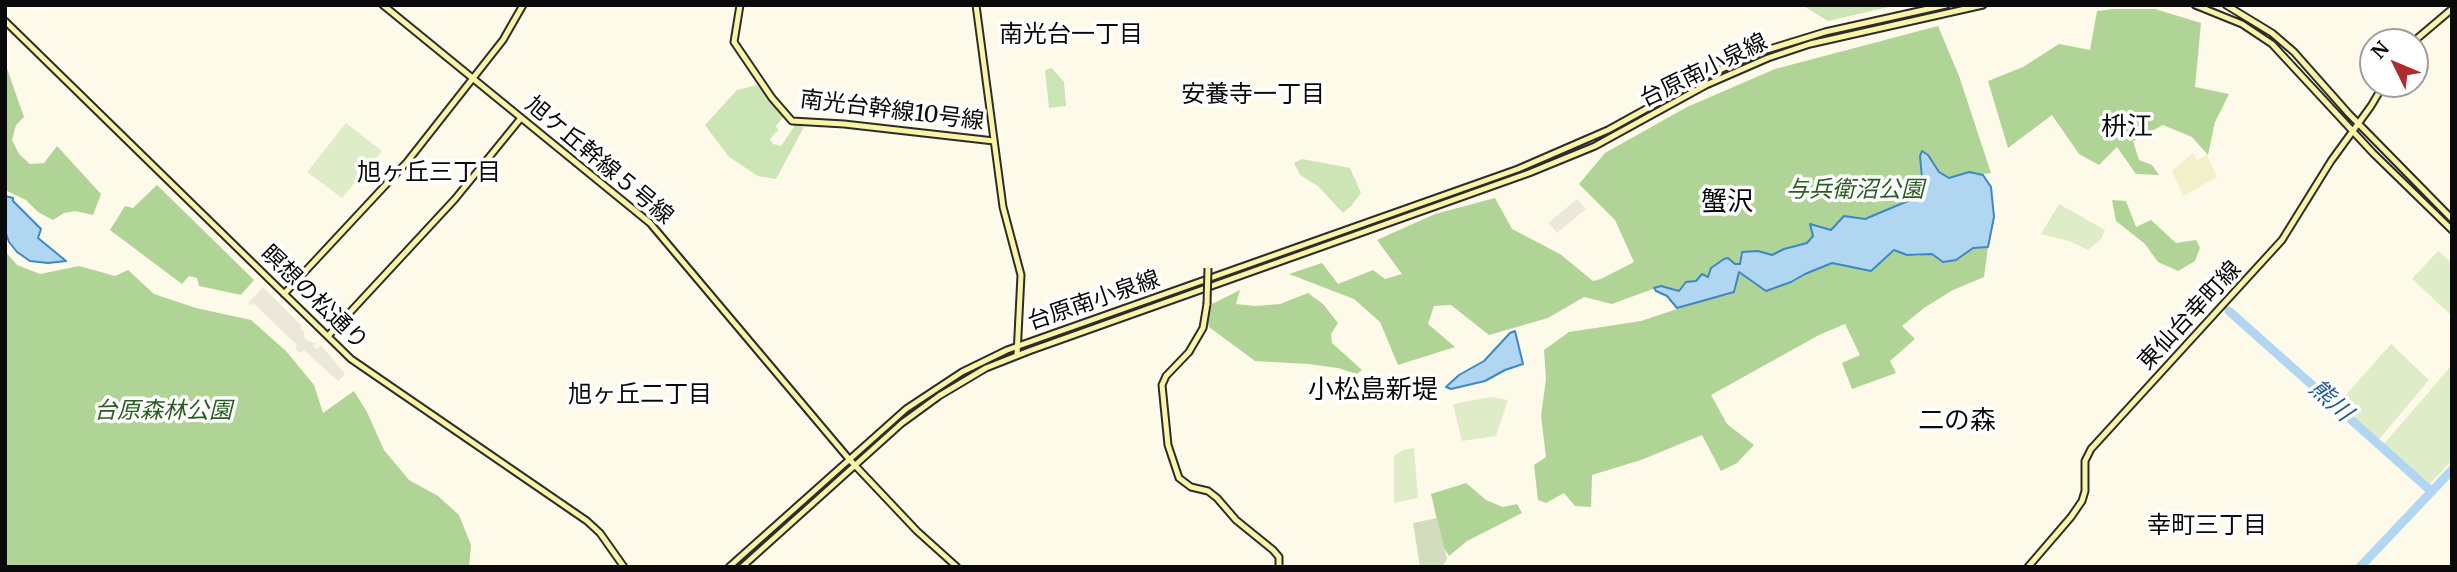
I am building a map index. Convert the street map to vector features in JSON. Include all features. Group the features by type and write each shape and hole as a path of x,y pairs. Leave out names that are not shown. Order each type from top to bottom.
{"street":[{"name":"旭ケ丘幹線５号線","path":"383,5 650,223 849,459 923,538 957,567"},
{"path":"284,293 407,162 473,79 523,5"},
{"name":"南光台幹線10号線","path":"740,5 734,43 772,98 792,121 844,124 994,141"},
{"path":"976,5 1003,206 1021,275 1017,355"},
{"name":"台原南小泉線","path":"743,567 923,407 965,379 1017,355 1530,173 1595,146 1706,85 1768,58 1810,44 1983,5"},
{"path":"2195,5 2231,19 2272,44 2353,132 2451,227"},
{"path":"2226,5 2281,40 2358,124 2452,219"},
{"name":"台原南小泉線","path":"729,567 918,400 962,372 1017,346 1527,166 1596,136 1704,77 1760,52 1825,32 1943,6"},
{"path":"2231,19 2233,7"},
{"path":"2429,28 2452,9"},
{"name":"瞑想の松通り","path":"5,21 351,359 587,521 600,533 624,567"},
{"name":"東仙台幸町線","path":"2028,567 2082,501 2085,491 2085,461 2091,449 2282,240 2330,161 2375,98"},
{"path":"328,336 455,200 521,118"},
{"path":"1208,268 1203,328 1189,352 1166,376 1162,385 1168,445 1179,478 1217,498 1236,520 1273,550 1279,558 1279,567"},
{"path":"918,400 923,407"}],"green space":[{"path":"1802,5 1893,5 1893,6 1828,21"},
{"path":"2155,9 2201,23 2195,87 2229,94 2215,122 2208,155 2192,137 2163,125 2133,141 2139,160 2152,165 2159,175 2136,174 2117,147 2099,165 2079,154 2052,115 2008,148 1988,81 2023,67 2059,44 2090,50 2097,11"},
{"name":"与兵衛沼公園","path":"1938,26 1959,76 1991,173 1949,178 1938,172 1928,155 1921,154 1922,178 1919,194 1915,198 1865,219 1841,218 1831,230 1810,224 1813,236 1807,243 1772,255 1744,251 1740,254 1740,264 1735,264 1728,258 1708,277 1686,282 1679,291 1661,286 1612,304 1584,297 1548,318 1489,335 1451,305 1434,306 1428,324 1455,347 1398,365 1380,322 1354,299 1289,274 1322,263 1338,284 1373,270 1385,279 1402,274 1377,240 1435,214 1495,198 1512,229 1560,254 1593,281 1601,279 1634,262 1615,220 1579,184 1605,153 1687,107 1775,69"},
{"path":"5,63 24,117 16,125 12,140 19,154 30,164 44,163 57,146 101,194 93,215 75,211 64,213 53,220 38,212 26,200 5,190"},
{"path":"1052,68 1064,82 1066,106 1049,108 1045,70"},
{"path":"757,85 784,116 776,126 778,130 770,139 773,144 781,146 795,125 804,127 776,179 758,176 729,157 705,125 737,90"},
{"path":"346,123 382,151 342,198 307,172"},
{"path":"2193,153 2197,160 2207,155 2217,177 2183,196 2172,171"},
{"path":"1302,159 1350,168 1361,193 1343,213 1318,186 1300,175 1294,163"},
{"path":"157,185 254,280 241,295 199,286 197,278 189,276 182,284 110,230 125,206 133,208"},
{"path":"2112,200 2126,201 2136,227 2151,220 2176,243 2196,240 2200,248 2195,261 2178,271 2158,262 2145,244 2116,221"},
{"path":"2059,204 2105,230 2101,239 2088,250 2069,241 2041,234"},
{"path":"1988,247 1984,277 1953,290 1902,326 1915,339 1890,361 1896,373 1852,389 1842,363 1860,355 1845,324 1819,335 1711,395 1727,424 1754,445 1737,463 1721,471 1702,435 1641,460 1592,475 1591,507 1575,506 1564,493 1546,503 1538,500 1534,465 1546,457 1541,416 1546,379 1544,350 1569,332 1641,321 1728,295 1736,290 1739,272 1766,291 1832,263 1871,271 1894,250 1907,255 1918,256 1926,253 1956,260 1973,248"},
{"name":"台原森林公園","path":"5,251 17,265 40,274 79,266 115,276 128,270 154,294 196,308 251,320 286,351 314,385 323,413 354,391 384,450 409,480 438,496 459,515 471,545 469,567 5,567"},
{"path":"2438,251 2452,263 2452,316 2412,279"},
{"path":"1240,290 1236,304 1255,306 1280,304 1308,293 1323,304 1338,323 1331,334 1332,343 1362,370 1357,374 1308,364 1255,361 1209,327 1207,321 1212,304"},
{"path":"2391,344 2429,380 2376,443 2336,406"},
{"path":"2452,365 2452,460 2428,486 2383,445"},
{"path":"1491,397 1508,400 1496,436 1462,441 1453,404"},
{"path":"1414,448 1418,498 1394,503 1394,456 1403,450"},
{"path":"1466,483 1486,500 1503,507 1517,504 1522,513 1467,541 1449,556 1443,546 1431,494"},
{"path":"1437,518 1447,559 1442,567 1420,567 1413,523"}],"shaded area":[{"path":"1577,199 1586,209 1557,233 1548,223"},
{"path":"263,287 302,326 300,328 305,333 303,336 316,343 313,346 317,349 321,345 345,374 338,381 304,350 300,353 295,348 297,345 253,303 248,303"}],"water":[{"path":"1922,151 1928,155 1939,172 1949,178 1969,172 1983,175 1991,187 1994,217 1988,247 1973,248 1956,260 1943,262 1932,254 1907,255 1894,250 1871,271 1832,263 1766,291 1739,272 1734,292 1677,308 1667,296 1654,288 1661,286 1679,291 1686,282 1696,281 1702,274 1708,277 1711,268 1724,259 1728,258 1735,264 1740,264 1742,252 1758,251 1772,255 1807,243 1813,236 1810,224 1831,230 1844,216 1865,219 1915,198 1919,194 1922,178"},
{"path":"5,196 13,198 41,229 38,238 66,261 30,261 17,252 5,231"},
{"path":"1515,331 1523,364 1485,381 1451,389 1446,387 1459,375 1484,361"}],"waterway":[{"name":"熊川","path":"2229,311 2431,491"},
{"path":"2360,567 2452,470"}],"district":[{"name":"南光台一丁目","path":"1071,35"},
{"name":"安養寺一丁目","path":"1253,95"},
{"name":"枡江","path":"2127,128"},
{"name":"旭ヶ丘三丁目","path":"429,173"},
{"name":"蟹沢","path":"1727,203"},
{"name":"小松島新堤","path":"1373,391"},
{"name":"旭ヶ丘二丁目","path":"640,395"},
{"name":"二の森","path":"1957,422"},
{"name":"幸町三丁目","path":"2207,526"}]}
